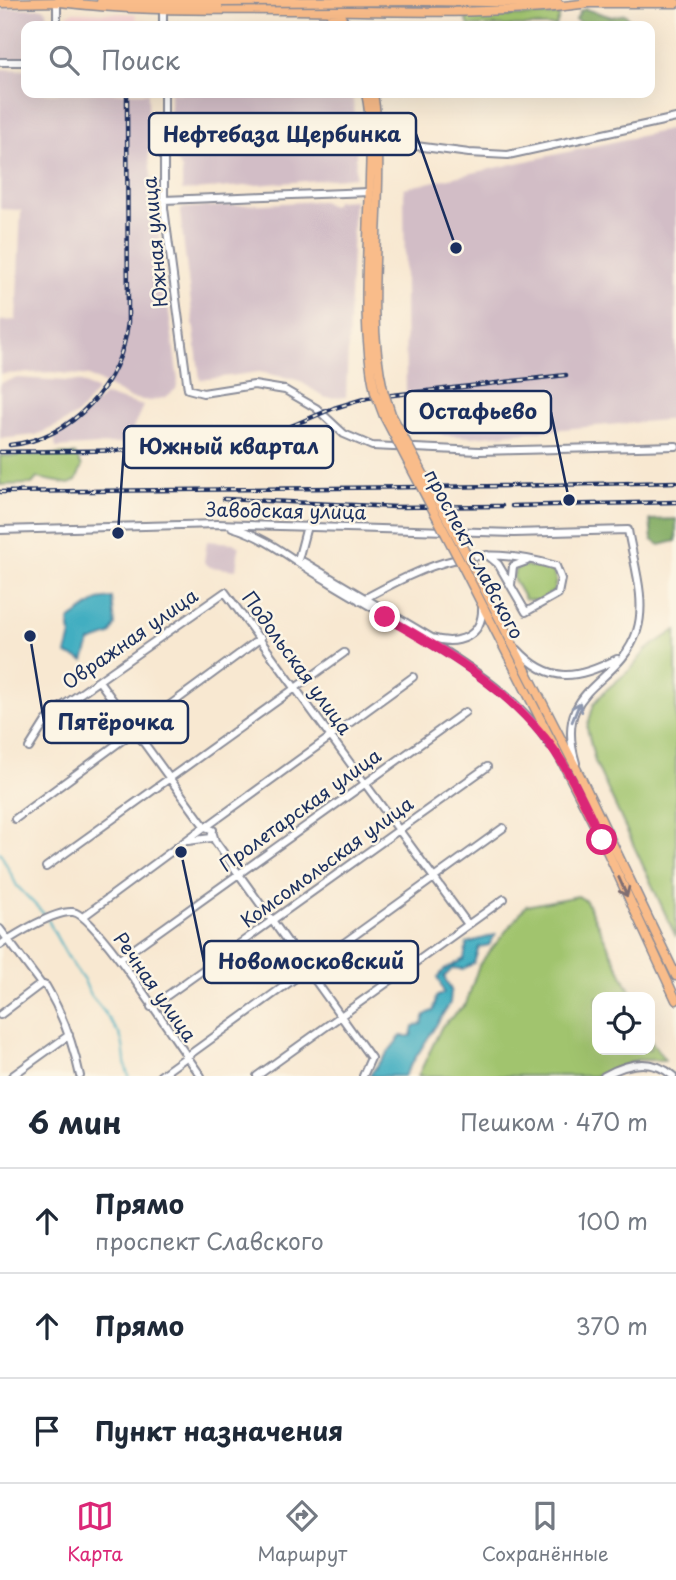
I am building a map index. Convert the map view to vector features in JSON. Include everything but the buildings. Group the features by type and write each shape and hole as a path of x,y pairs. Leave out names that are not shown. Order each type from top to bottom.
{"main road":[{"path":"329,0 336,21"},
{"path":"315,1 333,10 343,21"},
{"path":"59,2 163,9 295,10 548,8 589,3"},
{"path":"0,3 676,2"},
{"path":"348,21 349,16 362,10"},
{"name":"проспект Славского","path":"367,98 371,135 368,316 370,368 379,391"},
{"name":"проспект Славского","path":"374,98 378,141 374,314 379,391 384,416 511,642 577,780 676,1000"},
{"name":"проспект Славского","path":"468,567 481,599 577,780 676,976"}],"street":[{"path":"353,0 354,5 362,10"},
{"path":"295,10 315,1"},
{"path":"57,21 59,2"},
{"path":"163,9 163,21"},
{"path":"0,62 21,62"},
{"name":"Южная улица","path":"164,98 164,200 188,388 203,393 254,385 285,390 316,408 344,434 372,446 479,452 676,446"},
{"path":"378,141 508,155 676,118"},
{"path":"164,200 370,192"},
{"path":"217,524 243,531 299,560 463,664 500,692 546,739 577,780"},
{"name":"Заводская улица","path":"0,530 217,524 484,533 628,530 640,617 635,635 622,656"},
{"path":"299,560 307,526"},
{"path":"362,599 443,561 487,555 556,566 561,579 558,594 526,612 498,564 487,555"},
{"path":"511,586 513,566 529,560"},
{"path":"382,608 383,588"},
{"name":"Подольская улица","path":"225,592 467,923"},
{"name":"Овражная улица","path":"29,748 54,713 225,592"},
{"path":"362,599 432,638 453,643 468,638 475,631 482,611 481,599"},
{"path":"15,819 261,638"},
{"path":"511,642 537,667 567,676 594,671 622,656"},
{"path":"46,867 344,653"},
{"path":"577,780 572,747 572,718 594,682 622,656"},
{"path":"0,945 53,916 72,912 83,916 187,841 209,832 331,736 413,677"},
{"path":"99,681 371,1058 363,1075"},
{"name":"Пролетарская улица","path":"120,960 465,712"},
{"name":"Комсомольская улица","path":"151,1007 487,767"},
{"path":"160,1076 503,828"},
{"path":"257,1076 504,899"},
{"name":"Речная улица","path":"83,916 120,960 201,1076"},
{"path":"0,929 41,984 46,985 61,1012 73,1040 80,1076"},
{"path":"0,1015 41,984"},
{"path":"12,1076 69,1035"},
{"path":"604,1076 646,1063 657,1064 673,1076"}],"shaded area":[{"path":"7,8 43,8 47,11 48,21 21,21 21,59 0,59 0,11"},
{"path":"72,12 135,14 137,20 148,21 65,21 65,17"},
{"path":"0,69 21,70 21,98 148,98 149,159 178,381 176,389 166,397 151,401 129,398 89,376 53,372 0,374 0,321 16,320 21,210 0,209"},
{"path":"170,98 353,98 357,135 355,177 182,191 182,169 171,156"},
{"path":"676,128 676,419 472,437 444,435 434,430 434,427 421,418 413,399 406,398 404,188"},
{"path":"354,200 346,397 326,398 298,380 259,372 200,380 180,212 183,208 322,201 332,206 336,201"},
{"path":"18,378 82,382 97,391 78,414 61,424 36,435 0,439 0,383"},
{"path":"104,395 143,406 126,443 56,448 54,436 81,418"},
{"path":"207,541 233,543 239,547 236,570 210,567 204,562"}],"green space":[{"path":"585,9 612,17 625,14 629,19 578,21 580,11"},
{"path":"560,15 558,21 467,21 465,17"},
{"path":"75,454 82,466 76,481 69,484 37,478 32,484 0,485 0,456"},
{"path":"676,519 676,541 660,545 652,540 650,520"},
{"path":"524,565 553,571 556,580 554,591 538,601 525,599 513,578 515,569"},
{"path":"676,630 676,937 595,762 587,728 594,704 605,691 632,668 646,650"},
{"path":"578,896 586,901 631,992 592,992 592,1055 655,1055 655,1047 665,1060 637,1060 597,1076 418,1076 442,1026 466,1004 479,965 526,906"}],"water":[{"path":"112,598 115,625 110,635 90,642 84,661 66,654 71,635 69,620 98,600"},
{"path":"495,935 489,945 479,947 474,963 463,969 453,968 444,977 451,990 450,1003 404,1076 369,1076 401,1036 411,1036 413,1026 422,1024 425,1015 434,1010 436,997 444,993 438,978 444,970 464,959 467,943"}],"waterway":[{"path":"0,852 17,886 45,915"},
{"path":"48,920 90,995 119,1034 129,1076"}],"railway":[{"path":"10,445 54,432 74,419 104,386 124,345 128,322 127,98"},
{"path":"0,452 229,449 367,398 566,375"},
{"path":"509,486 676,482"},
{"path":"0,492 507,486"},
{"path":"224,499 396,507 502,506"},
{"path":"512,506 676,502"}],"place":[{"name":"Нефтебаза Щербинка","path":"456,248"},
{"name":"Остафьево","path":"569,500"},
{"name":"Южный квартал","path":"118,533"},
{"name":"Пятёрочка","path":"30,636"},
{"name":"Новомосковский","path":"181,852"}],"route":[{"path":"385,617 463,664 526,716 546,739 573,781 602,840"}]}
